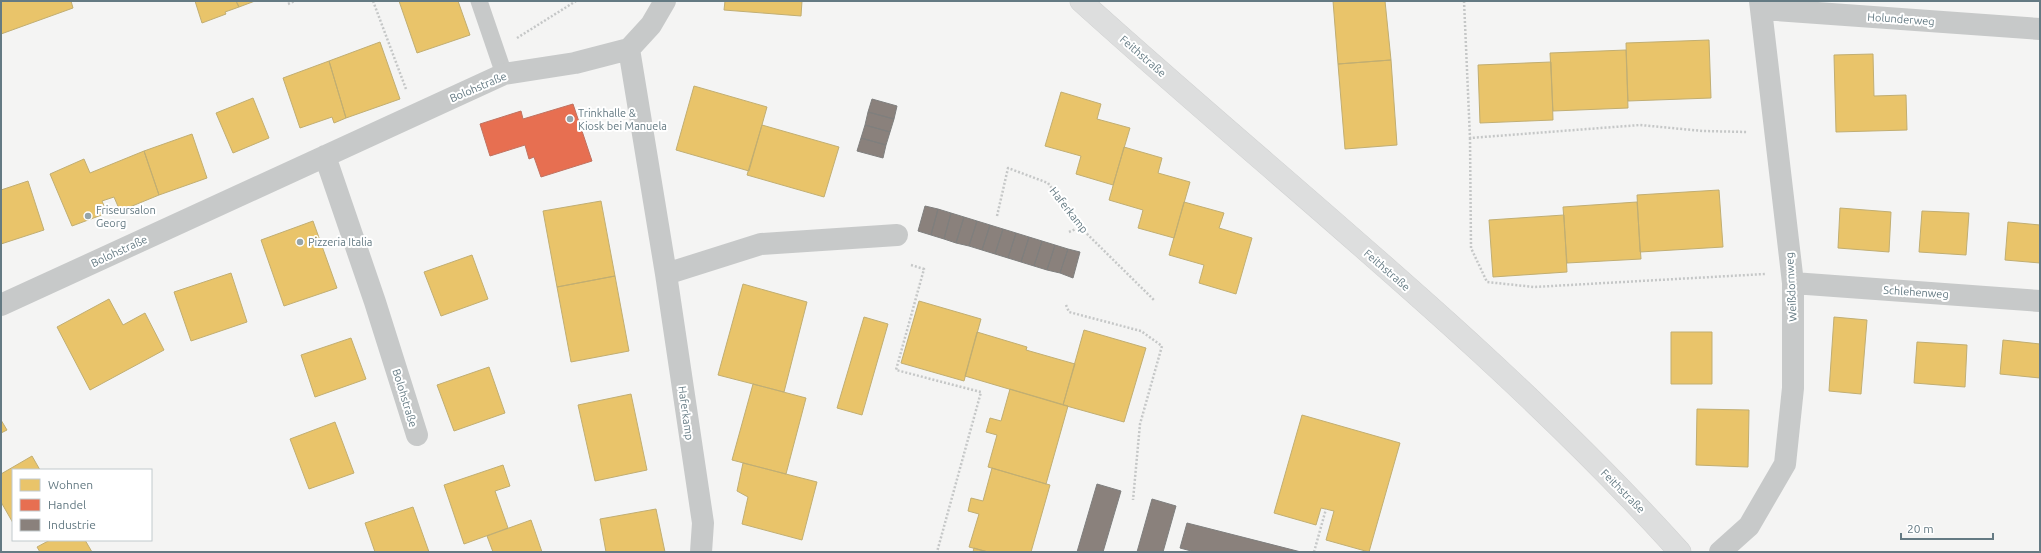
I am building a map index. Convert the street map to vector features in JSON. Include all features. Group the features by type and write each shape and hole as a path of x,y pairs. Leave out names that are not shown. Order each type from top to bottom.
{"main road":[{"name":"Feithstraße","path":"1081,1 1459,333 1565,433 1647,516 1680,552"}],"street":[{"path":"629,49 650,25 665,1"},
{"name":"Holunderweg","path":"1761,5 2040,29"},
{"name":"Weißdornweg","path":"1720,552 1749,526 1785,464 1792,388 1792,278 1761,5"},
{"name":"Bolohstraße","path":"1,305 504,74 575,63 629,49"},
{"name":"Haferkamp","path":"629,49 666,274 703,523 701,552"},
{"name":"Bolohstraße","path":"325,156 375,302 417,436"},
{"path":"666,274 761,244 897,235"},
{"name":"Schlehenweg","path":"1792,278 2040,301"}],"lane":[{"path":"479,1 504,74"}],"path":[{"path":"288,4 295,1"},
{"path":"373,1 404,82"},
{"path":"497,50 576,1"},
{"path":"1464,1 1470,138 1471,248 1487,282 1534,287 1792,278"},
{"path":"1470,138 1640,125 1703,131 1776,133"},
{"name":"Haferkamp","path":"997,216 1008,168 1048,183 1080,227 1155,301"},
{"path":"1069,232 1080,227"},
{"path":"911,265 924,269 896,370 981,392 937,552"},
{"path":"1066,305 1070,312 1141,331 1162,346 1140,424 1133,500"},
{"path":"1314,552 1326,509"}],"building: Wohnen":[{"path":"1,1 71,1 73,8 1,34"},
{"path":"195,1 236,1 239,7 225,12 226,14 202,23"},
{"path":"236,1 255,1 239,7"},
{"path":"399,1 458,1 470,35 417,53"},
{"path":"725,1 802,1 801,16 724,10"},
{"path":"1333,1 1385,1 1391,60 1338,64"},
{"path":"1709,40 1711,98 1628,101 1626,43"},
{"path":"380,42 400,99 346,118 329,61"},
{"path":"1626,50 1628,108 1553,111 1550,53"},
{"path":"1873,54 1874,96 1906,95 1907,130 1836,132 1834,55"},
{"path":"1391,60 1397,145 1345,149 1338,64"},
{"path":"329,61 346,118 334,123 332,117 300,128 283,78"},
{"path":"1551,62 1553,120 1480,123 1478,65"},
{"path":"694,86 767,107 749,171 676,150"},
{"path":"1061,92 1101,104 1097,119 1130,128 1113,185 1076,174 1081,156 1045,146"},
{"path":"253,98 269,138 233,153 216,113"},
{"path":"762,125 839,147 824,197 747,175"},
{"path":"192,134 207,178 159,195 144,151"},
{"path":"1124,147 1162,158 1158,173 1190,182 1174,238 1138,228 1143,210 1109,200"},
{"path":"144,151 159,195 120,211 114,197 102,201 107,213 72,226 50,174 84,159 90,173"},
{"path":"28,181 44,230 1,244 1,190"},
{"path":"1719,190 1723,247 1640,252 1637,195"},
{"path":"601,201 615,276 557,287 543,211"},
{"path":"1184,202 1224,213 1219,228 1252,238 1236,294 1199,283 1204,265 1169,255"},
{"path":"1637,202 1641,259 1567,263 1563,207"},
{"path":"1840,208 1891,212 1889,252 1838,248"},
{"path":"1922,211 1969,213 1966,255 1919,252"},
{"path":"1564,215 1567,272 1493,277 1489,220"},
{"path":"313,221 337,288 284,306 261,240"},
{"path":"2008,222 2040,225 2040,263 2005,260"},
{"path":"472,255 488,299 441,316 424,272"},
{"path":"231,273 247,322 191,341 174,292"},
{"path":"615,276 629,351 571,362 557,287"},
{"path":"743,284 807,302 784,392 718,375"},
{"path":"109,299 123,325 145,313 164,350 90,390 57,327"},
{"path":"919,301 981,319 964,381 901,363"},
{"path":"864,317 888,324 862,415 837,408"},
{"path":"1834,317 1867,320 1861,394 1829,391"},
{"path":"1084,330 1146,348 1124,422 1063,405"},
{"path":"977,332 1027,347 1026,350 1075,364 1063,405 965,376"},
{"path":"1671,332 1712,332 1712,384 1671,384"},
{"path":"351,338 366,379 315,397 301,355"},
{"path":"2003,340 2040,344 2040,378 2000,374"},
{"path":"1917,342 1967,345 1965,387 1914,383"},
{"path":"489,367 505,413 454,431 437,385"},
{"path":"753,384 806,398 786,474 732,460"},
{"path":"1010,389 1068,406 1046,484 988,467 997,435 986,432 990,418 1001,421"},
{"path":"631,394 647,470 595,481 578,405"},
{"path":"1697,409 1749,410 1748,467 1696,465"},
{"path":"1302,415 1400,443 1369,552 1326,540 1334,511 1321,508 1316,525 1274,513"},
{"path":"1,420 7,430 1,433"},
{"path":"335,422 354,473 309,489 290,439"},
{"path":"32,456 39,469 12,469 12,521 1,502 1,474"},
{"path":"743,463 817,482 802,540 742,524 748,497 737,491"},
{"path":"503,465 510,486 495,491 508,528 464,544 444,485"},
{"path":"992,468 1050,485 1031,552 988,552 969,547 979,514 968,511 971,498 983,501"},
{"path":"413,507 429,552 375,552 365,523"},
{"path":"656,509 665,552 606,552 600,519"},
{"path":"531,520 542,552 493,552 487,536"},
{"path":"48,541 86,541 92,552 40,552 37,547"},
{"path":"974,548 988,552 973,552"}],"building: Handel":[{"path":"573,104 592,161 541,177 534,157 529,159 525,145 490,156 480,124 521,111 523,119"}],"building: Industrie":[{"path":"872,99 897,106 894,119 868,112"},
{"path":"868,112 894,119 890,132 865,125"},
{"path":"865,125 890,132 886,145 861,138"},
{"path":"861,138 886,145 883,158 857,151"},
{"path":"925,206 938,209 931,235 918,231"},
{"path":"938,209 951,213 944,239 931,235"},
{"path":"951,213 964,217 956,243 944,239"},
{"path":"964,217 977,221 969,246 956,243"},
{"path":"977,221 990,225 982,250 969,246"},
{"path":"990,225 1003,229 995,254 982,250"},
{"path":"1003,229 1016,233 1008,258 995,254"},
{"path":"1016,233 1029,237 1021,262 1008,258"},
{"path":"1029,237 1042,241 1034,266 1021,262"},
{"path":"1042,241 1055,245 1047,270 1034,266"},
{"path":"1055,245 1068,249 1060,273 1047,270"},
{"path":"1068,249 1080,252 1073,278 1060,273"},
{"path":"1097,484 1121,491 1103,552 1077,552"},
{"path":"1152,499 1176,506 1163,552 1137,552"},
{"path":"1187,523 1301,552 1195,552 1180,548"}],"place":[{"name":"Trinkhalle & Kiosk bei Manuela","path":"570,119"},
{"name":"Friseursalon Georg","path":"88,216"},
{"name":"Pizzeria Italia","path":"300,242"}]}
